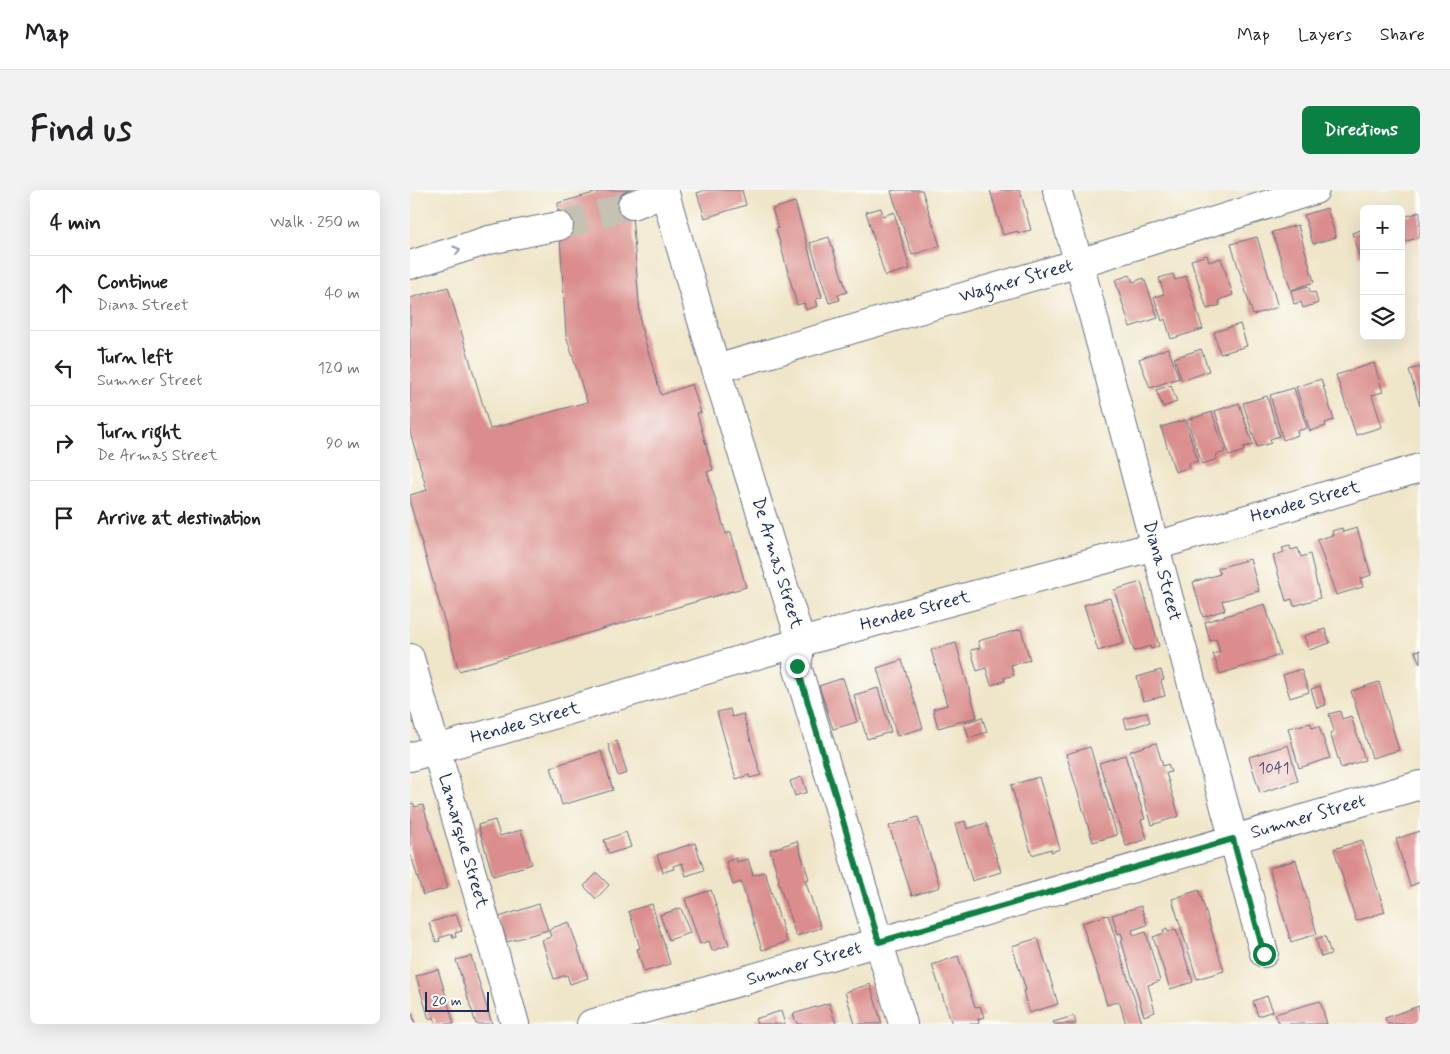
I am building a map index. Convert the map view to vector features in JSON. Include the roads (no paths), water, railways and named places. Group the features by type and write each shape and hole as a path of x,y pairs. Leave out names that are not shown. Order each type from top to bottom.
{"street":[{"name":"Diana Street","path":"1057,190 1079,263 1264,954"},
{"name":"Wagner Street","path":"716,369 1079,263 1315,190"},
{"path":"632,205 665,192"},
{"name":"De Armas Street","path":"665,192 716,369 801,642 797,666 903,1024"},
{"path":"410,265 489,240 559,226"},
{"name":"Hendee Street","path":"410,757 801,642 1155,546 1420,468"},
{"name":"Lamarque Street","path":"410,658 515,1024"},
{"name":"Sumner Street","path":"590,1024 879,942 1420,784"}],"tunnel":[{"path":"559,226 632,205"}]}
